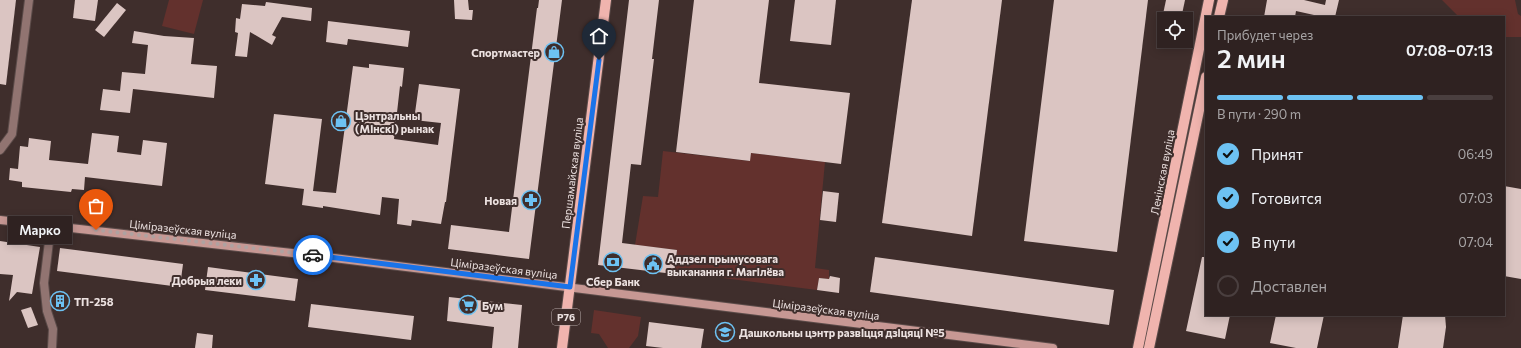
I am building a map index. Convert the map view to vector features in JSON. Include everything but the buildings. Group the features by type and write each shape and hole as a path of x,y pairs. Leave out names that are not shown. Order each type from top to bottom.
{"main road":[{"name":"Першамайская вуліца","path":"562,348 606,0"},
{"name":"Ленінская вуліца","path":"1206,16 1209,0"},
{"path":"1219,16 1223,0"},
{"name":"Ленінская вуліца","path":"1138,348 1205,20"},
{"path":"1149,348 1205,82"},
{"name":"Ціміразеўская вуліца","path":"0,220 310,255 961,338 1053,348"}],"street":[{"path":"0,150 12,134 29,0"},
{"path":"51,225 44,283 47,311 53,329 52,348"}],"shaded area":[{"path":"169,0 203,0 194,34 162,26"},
{"path":"1442,0 1515,0 1518,14 1521,16 1521,37 1505,37 1505,16 1458,16"},
{"path":"663,151 749,161 751,153 825,162 815,268 829,270 829,279 819,278 817,290 675,272 677,250 635,245 643,196 658,197"},
{"path":"594,310 641,317 638,336 629,348 608,348 599,334 591,333"}],"way so far":[{"path":"96,230 313,255"}],"place":[{"name":"Спортмастер","path":"554,52"},
{"name":"Цэнтральны (Мінскі) рынак","path":"341,121"},
{"name":"Новая","path":"531,200"},
{"name":"Марко","path":"96,230"},
{"name":"Сбер Банк","path":"613,262"},
{"name":"Аддзел прымусовага выканання г. Магілёва","path":"653,264"},
{"name":"Добрыя леки","path":"256,280"},
{"name":"ТП-258","path":"60,301"},
{"name":"Бум","path":"468,305"},
{"name":"Дашкольны цэнтр развіцця дзіцяці №5","path":"725,332"}],"route":[{"path":"313,255 570,287 599,60"}]}
